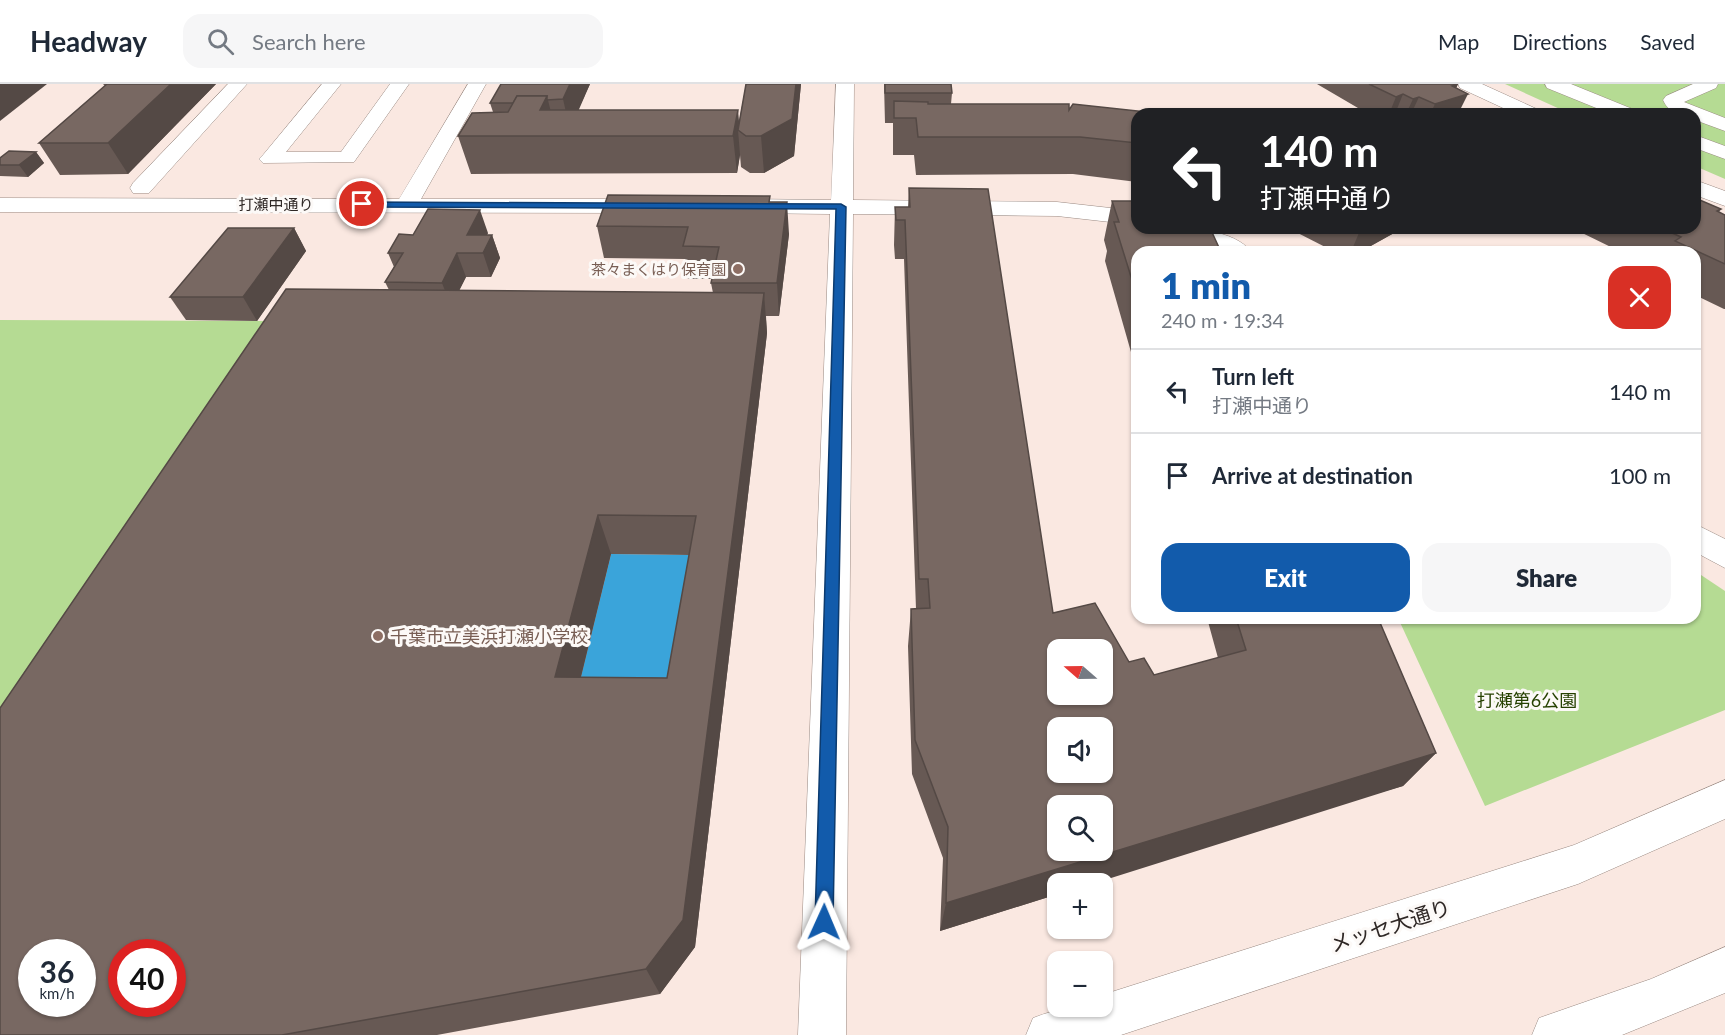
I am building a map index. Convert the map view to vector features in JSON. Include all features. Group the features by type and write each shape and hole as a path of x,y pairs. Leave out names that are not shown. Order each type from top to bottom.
{"street":[{"path":"141,188 238,84"},
{"path":"332,84 270,159 347,158 400,84"},
{"path":"407,204 477,84"},
{"path":"822,1035 845,84"},
{"path":"1467,84 1519,108"},
{"path":"1554,84 1613,108"},
{"path":"1681,108 1676,106 1673,100 1709,84"},
{"path":"1449,95 1477,108"},
{"path":"1701,116 1725,125"},
{"path":"1701,143 1725,153"},
{"path":"1701,190 1725,200"},
{"name":"打瀬中通り","path":"0,205 671,206"},
{"path":"718,206 1057,209 1131,217"},
{"path":"1701,211 1725,222"},
{"path":"1194,234 1226,246"},
{"path":"1701,540 1725,555"},
{"name":"メッセ大通り","path":"1050,1035 1578,864 1725,799"},
{"path":"1556,1035 1653,1001 1725,970"}],"green space":[{"path":"1505,84 1725,84 1725,179 1701,169 1701,108 1558,108"},
{"path":"0,320 275,321 0,720"},
{"name":"打瀬第6公園","path":"1701,575 1725,591 1725,710 1485,806 1401,624 1701,624"}],"water":[{"path":"611,554 703,555 678,714 572,713"}],"building":[{"path":"107,84 171,84 108,143 39,143"},
{"path":"501,84 570,84 563,99 547,100 547,96 517,96 513,103 490,103"},
{"path":"746,84 796,84 792,119 761,136 746,136 738,130"},
{"path":"885,84 951,84 952,93 885,93"},
{"path":"1369,84 1458,84 1452,86 1468,94 1435,104 1419,97 1413,99 1403,94 1396,97"},
{"path":"517,96 547,96 540,110 738,110 733,136 458,136 472,113 508,112"},
{"path":"894,101 928,102 928,104 1069,104 1069,110 1073,104 1131,110 1131,142 1080,137 918,137 916,118 894,118"},
{"path":"9,151 36,152 19,165 0,165 0,158"},
{"path":"909,188 988,189 1053,613 1095,603 1129,662 1144,658 1154,675 1246,650 1238,624 1381,624 1436,753 1113,852 1113,795 1047,795 1047,861 1083,861 946,903 948,827 915,740 911,609 930,608 928,579 919,579 905,220 896,220 895,207 910,207"},
{"path":"608,195 770,196 769,202 787,202 777,283 711,283 719,247 683,246 688,227 597,226"},
{"path":"1112,201 1131,201 1131,234 1213,234 1218,246 1131,246 1131,277 1114,222 1119,222"},
{"path":"1701,201 1721,209 1717,211 1725,215 1725,264 1701,253 1701,246 1686,246 1675,241 1681,237 1674,234 1701,234"},
{"path":"428,209 480,210 467,235 492,235 483,253 457,253 442,283 385,282 403,253 388,253 399,234 413,235"},
{"path":"228,228 294,228 243,297 170,297"},
{"name":"千葉市立美浜打瀬小学校","path":"286,289 764,293 683,920 646,969 282,1035 0,1035 0,708","holes":["598,515 696,516 667,678 555,677"]}],"place":[{"name":"茶々まくはり保育園","path":"738,269"},
{"name":"千葉市立美浜打瀬小学校","path":"378,636"}],"route":[{"path":"362,204 841,207 824,922"}]}
